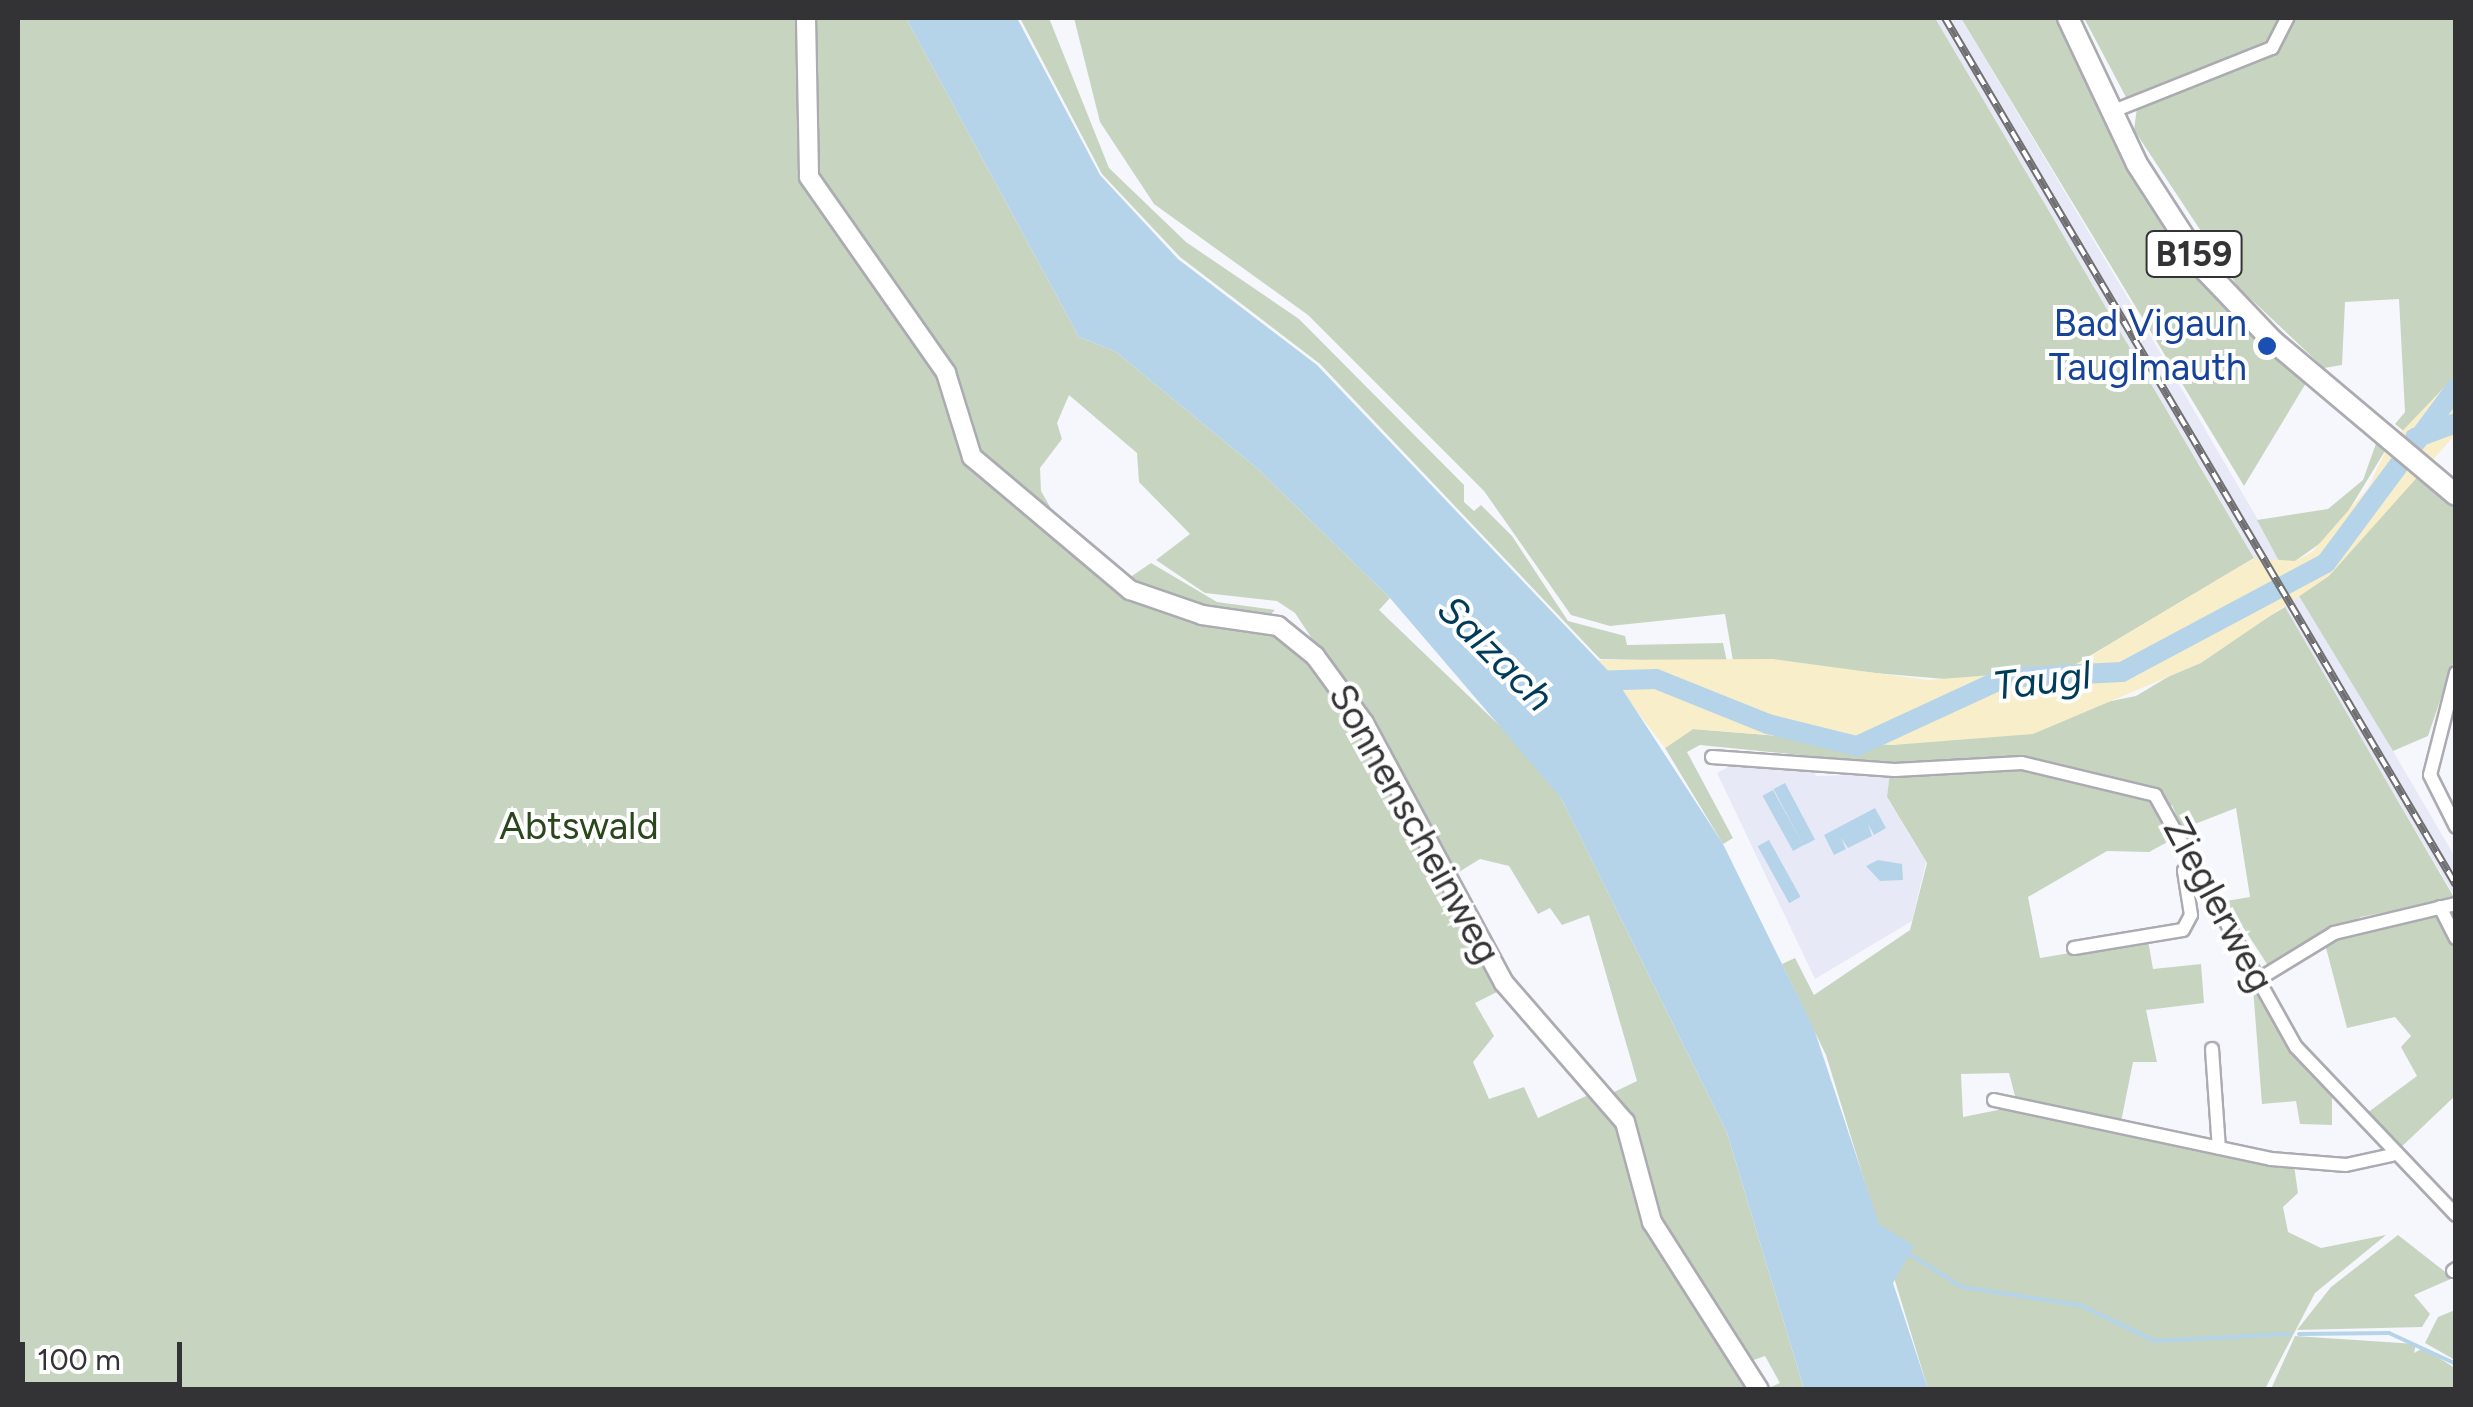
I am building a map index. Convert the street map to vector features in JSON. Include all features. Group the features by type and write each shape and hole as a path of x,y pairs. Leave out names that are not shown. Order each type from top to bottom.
{"main road":[{"name":"B159","path":"2068,18 2111,112 2164,210 2238,308 2456,495"}],"street":[{"name":"Sonnenscheinweg","path":"806,18 809,177 946,373 972,456 1130,590 1191,612 1278,626 1315,656 1364,722 1503,980 1625,1122 1652,1222 1759,1390"},
{"path":"2111,112 2272,48 2287,18"},
{"path":"2456,673 2430,775 2456,827"},
{"name":"Zieglerweg","path":"1712,757 1895,770 2022,763 2098,777 2166,806 2304,1057 2392,1155 2456,1216"},
{"path":"2074,948 2183,930 2191,915 2184,871 2196,864"},
{"path":"2259,979 2334,933 2456,904"},
{"path":"2440,906 2456,938"},
{"path":"2212,1050 2220,1148"},
{"path":"1994,1100 2310,1164 2392,1155"}],"shaded area":[{"path":"1935,18 1961,18 2150,335 2455,857 2455,897"},
{"path":"1742,760 1810,765 1816,776 1890,774 1887,798 1926,862 1912,921 1815,979 1717,773"}],"green space":[{"name":"Abtswald","path":"18,18 801,18 797,155 807,179 811,18 906,18 1079,337 1115,351 1258,469 1390,598 1379,610 1529,754 1561,798 1727,1133 1804,1389 1766,1389 1780,1383 1765,1356 1748,1362 1652,1213 1629,1124 1608,1095 1637,1081 1589,915 1562,925 1550,908 1538,914 1509,866 1480,859 1446,880 1373,731 1295,613 1277,601 1205,593 1156,560 1190,534 1139,482 1137,453 1069,395 1057,423 1062,439 1040,468 1041,491 1065,533 1126,580 1151,563 1217,602 1275,610 1266,619 1151,596 1147,603 1263,625 1307,654 1352,713 1503,989 1475,1003 1494,1036 1473,1062 1489,1099 1524,1087 1538,1118 1595,1092 1627,1136 1658,1239 1708,1304 1754,1389 18,1389"},
{"path":"1020,18 1049,18 1109,168 1186,242 1299,319 1464,485 1464,502 1474,511 1481,505 1512,536 1568,621 1625,636 1627,645 1723,643 1727,662 1600,659 1320,364 1180,257 1102,174"},
{"path":"1074,18 1935,18 2254,558 2068,669 1968,681 1733,661 1725,614 1610,626 1571,615 1484,491 1308,315 1154,204 1100,122"},
{"path":"1961,18 2060,18 2206,283 2309,378 2244,486"},
{"path":"2084,18 2455,18 2455,376 2406,433 2395,424 2405,412 2399,299 2345,302 2342,365 2324,368 2238,287 2134,130 2137,107 2226,74 2222,66 2128,101"},
{"path":"2378,438 2388,446 2335,533 2295,561 2279,561 2257,520 2328,509 2363,480"},
{"path":"2420,473 2455,506 2455,657 2428,736 2393,751 2299,596"},
{"path":"2285,607 2455,899 2361,917 2269,967 2226,901 2250,897 2236,808 2182,829 2172,805 2166,812 2175,838 2149,852 2107,851 2028,897 2040,958 2148,940 2153,969 2201,964 2204,1003 2146,1010 2157,1062 2133,1062 2121,1122 2016,1100 2009,1073 1961,1074 1963,1117 2013,1107 2294,1165 2298,1193 2283,1207 2288,1232 2321,1248 2386,1235 2315,1293 2265,1389 1928,1389 1826,1055 1782,964 1795,958 1814,995 1910,930 1927,863 1887,797 1891,764 1700,745 1687,752 1733,838 1723,844 1665,748 1693,729 1893,745 2136,696"},
{"path":"2434,914 2455,943 2455,1096 2396,1152 2363,1116 2417,1076 2401,1047 2411,1036 2395,1017 2347,1028 2325,944"},
{"path":"2252,975 2332,1092 2332,1125 2300,1124 2296,1101 2262,1104"},
{"path":"2398,1235 2453,1278 2414,1295 2430,1314 2422,1327 2297,1330 2331,1287"},
{"path":"2455,1310 2455,1360 2425,1343 2438,1317"},
{"path":"2295,1336 2416,1344 2414,1353 2423,1348 2455,1368 2455,1389 2271,1389"}],"sand":[{"path":"2455,376 2455,435 2329,576 2201,663 2033,734 1893,745 1693,729 1665,748 1598,660 1773,659 1928,680 2068,669 2254,558 2295,561 2312,552 2368,488 2388,446"}],"water":[{"name":"Salzach","path":"906,18 1017,18 1100,175 1178,259 1317,365 1615,678 1723,844 1814,1029 1879,1224 1914,1246 1893,1283 1928,1389 1804,1389 1727,1133 1561,798 1390,598 1258,469 1115,351 1079,337"},
{"path":"1785,783 1815,840 1804,846 1774,789"},
{"path":"1773,790 1804,845 1793,851 1763,796"},
{"path":"1875,808 1886,828 1874,835 1868,824 1872,836 1848,848 1841,838 1846,849 1834,855 1824,835"},
{"path":"1769,840 1801,897 1789,903 1758,846"},
{"path":"1878,860 1902,864 1903,880 1880,881 1866,866"}],"waterway":[{"name":"Taugl","path":"1591,681 1656,679 1768,724 1857,746 2004,678 2122,672 2326,563 2456,388"},
{"path":"2415,438 2456,423"},
{"path":"1906,1252 1962,1287 2080,1305 2155,1341 2290,1334"},
{"path":"2299,1334 2389,1333 2456,1364"}],"railway":[{"path":"1945,18 2456,885"}],"place":[{"name":"Bad Vigaun Tauglmauth","path":"2267,346"}]}
